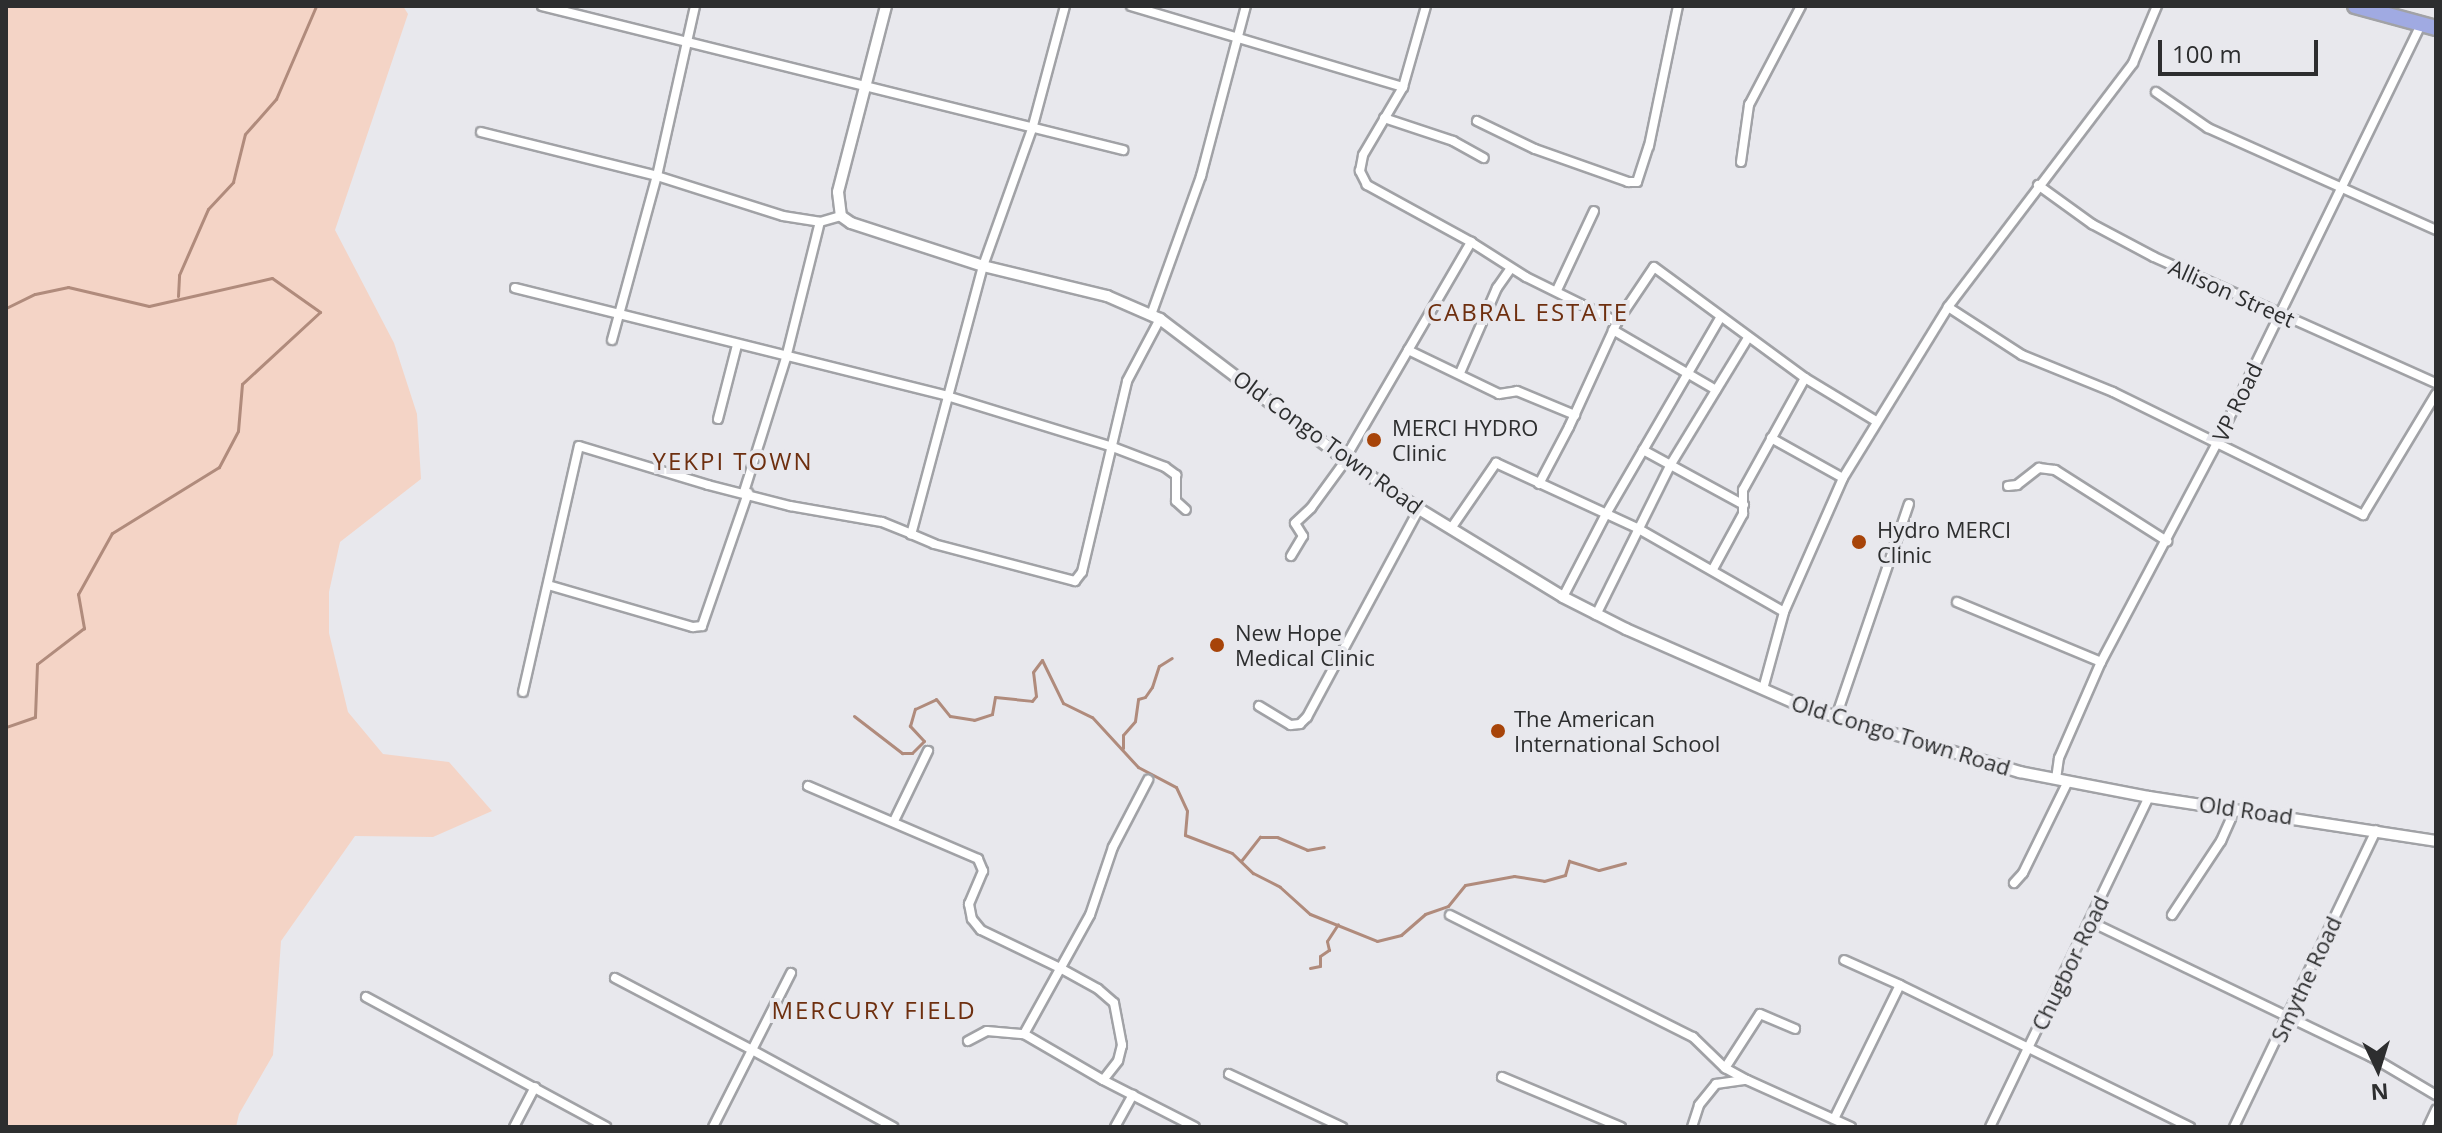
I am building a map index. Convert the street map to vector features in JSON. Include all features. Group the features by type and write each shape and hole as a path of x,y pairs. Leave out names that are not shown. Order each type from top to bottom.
{"highway":[{"path":"2364,7 2436,28"}],"street":[{"path":"542,6 1123,150"},
{"path":"612,340 657,176 684,43 695,6"},
{"path":"481,132 657,176 783,216 820,222 841,216 838,192 886,6"},
{"path":"911,534 983,266 1032,129 1065,6"},
{"path":"1131,6 1403,87"},
{"path":"523,692 579,446 790,506 882,522 934,544 1075,581 1082,572 1127,381 1156,317 1201,176 1246,6"},
{"path":"1426,6 1403,87 1363,155 1360,171 1367,185 1471,242 1511,268 1557,290 1716,390"},
{"path":"1477,121 1535,149 1628,182 1637,182 1649,146 1678,6"},
{"path":"1741,162 1749,105 1801,6"},
{"path":"1763,689 1784,612 1843,478 1948,307 2133,63 2157,6"},
{"name":"VP Road","path":"2014,883 2023,873 2062,780 2059,758 2101,662 2216,445 2421,24"},
{"path":"2156,92 2208,128 2436,230"},
{"path":"1384,118 1453,141 1484,158"},
{"name":"Allison Street","path":"2038,185 2092,224 2154,257 2436,383"},
{"path":"1557,290 1594,211"},
{"name":"Old Congo Town Road","path":"841,216 862,228 983,266 1107,296 1156,317 1343,458 1419,509 1596,615 1763,689 1836,717 2062,780"},
{"path":"548,585 693,627 702,626 786,358 820,222"},
{"path":"1291,556 1303,536 1295,523 1311,508 1350,450 1471,242"},
{"path":"1539,484 1575,415 1615,326 1654,267 1805,378 1876,421"},
{"path":"1460,373 1497,288 1511,268"},
{"path":"515,288 947,396 1110,446 1165,467 1176,475 1176,501 1186,510"},
{"path":"1948,307 2022,355 2113,392 2363,515 2436,394"},
{"path":"1563,597 1606,514 1720,318"},
{"path":"1596,615 1671,464 1748,338"},
{"path":"718,419 737,345"},
{"path":"1408,350 1499,394 1517,391 1575,415"},
{"path":"1713,569 1745,505 1743,490 1805,378"},
{"path":"1771,438 1843,478"},
{"path":"1643,450 1745,505"},
{"path":"1452,527 1496,463 1637,528 1784,612"},
{"path":"2008,486 2017,485 2039,468 2055,470 2167,541"},
{"path":"1836,717 1909,504"},
{"path":"1259,706 1291,725 1300,724 1307,717 1419,509"},
{"path":"1957,602 2101,662"},
{"path":"894,821 928,751"},
{"path":"1024,1034 1090,915 1113,847 1148,780"},
{"name":"Old Road","path":"2062,780 2149,797 2436,841"},
{"path":"808,786 978,859 983,871 969,904 972,919 981,930 1060,968 1098,989 1114,1003 1122,1029 1122,1045 1118,1061 1103,1080"},
{"name":"Chugbor Road","path":"1990,1127 2149,797"},
{"path":"2172,915 2221,841 2235,809"},
{"name":"Smythe Road","path":"2234,1127 2376,830"},
{"path":"1450,915 1693,1037 1725,1068 1747,1080 1851,1127"},
{"path":"2091,922 2370,1056 2436,1095"},
{"path":"1844,960 2190,1127"},
{"path":"713,1127 791,973"},
{"path":"615,978 893,1127"},
{"path":"1834,1119 1900,985"},
{"path":"366,997 606,1127"},
{"path":"1725,1068 1760,1014 1795,1029"},
{"path":"968,1041 987,1031 1024,1034 1103,1080 1195,1127"},
{"path":"1229,1074 1342,1127"},
{"path":"1502,1077 1621,1127"},
{"path":"1692,1127 1699,1105 1716,1084 1747,1080"},
{"path":"514,1127 535,1087"},
{"path":"1115,1127 1133,1095"},
{"path":"2428,1127 2436,1110"}],"shaded area":[{"path":"6,6 403,6 408,14 335,230 394,343 417,414 421,479 340,542 329,592 329,633 348,712 383,754 449,762 492,811 433,837 355,836 281,941 273,1055 239,1114 236,1127 6,1127"}],"waterway":[{"path":"178,296 179,275 208,209 233,182 245,134 276,99 316,6"},
{"path":"6,308 35,294 68,287 149,306 272,278 320,312 242,384 238,431 219,467 112,533 78,594 84,628 37,664 35,717 6,727"},
{"path":"1123,748 1123,735 1135,721 1138,699 1145,697 1152,687 1159,666 1172,658"},
{"path":"854,716 902,753 912,753 924,741 910,726 915,709 936,699 950,716 974,720 992,714 995,697 1032,701 1036,696 1033,672 1042,660 1063,703 1092,717 1138,767 1176,787 1187,811 1185,835 1232,853 1253,873 1280,887 1310,914 1377,941 1401,935 1425,914 1448,906 1465,885 1514,876 1544,881 1565,875 1569,861 1599,870 1625,863"},
{"path":"1241,861 1260,837 1277,837 1307,850 1324,847"},
{"path":"1310,968 1320,966 1320,956 1329,950 1327,941 1338,924"}],"place":[{"name":"MERCI HYDRO Clinic","path":"1374,440"},
{"name":"Hydro MERCI Clinic","path":"1859,542"},
{"name":"New Hope Medical Clinic","path":"1217,645"},
{"name":"The American International School","path":"1498,731"}],"district":[{"name":"CABRAL ESTATE","path":"1528,312"},
{"name":"YEKPI TOWN","path":"733,461"},
{"name":"MERCURY FIELD","path":"874,1010"}]}
